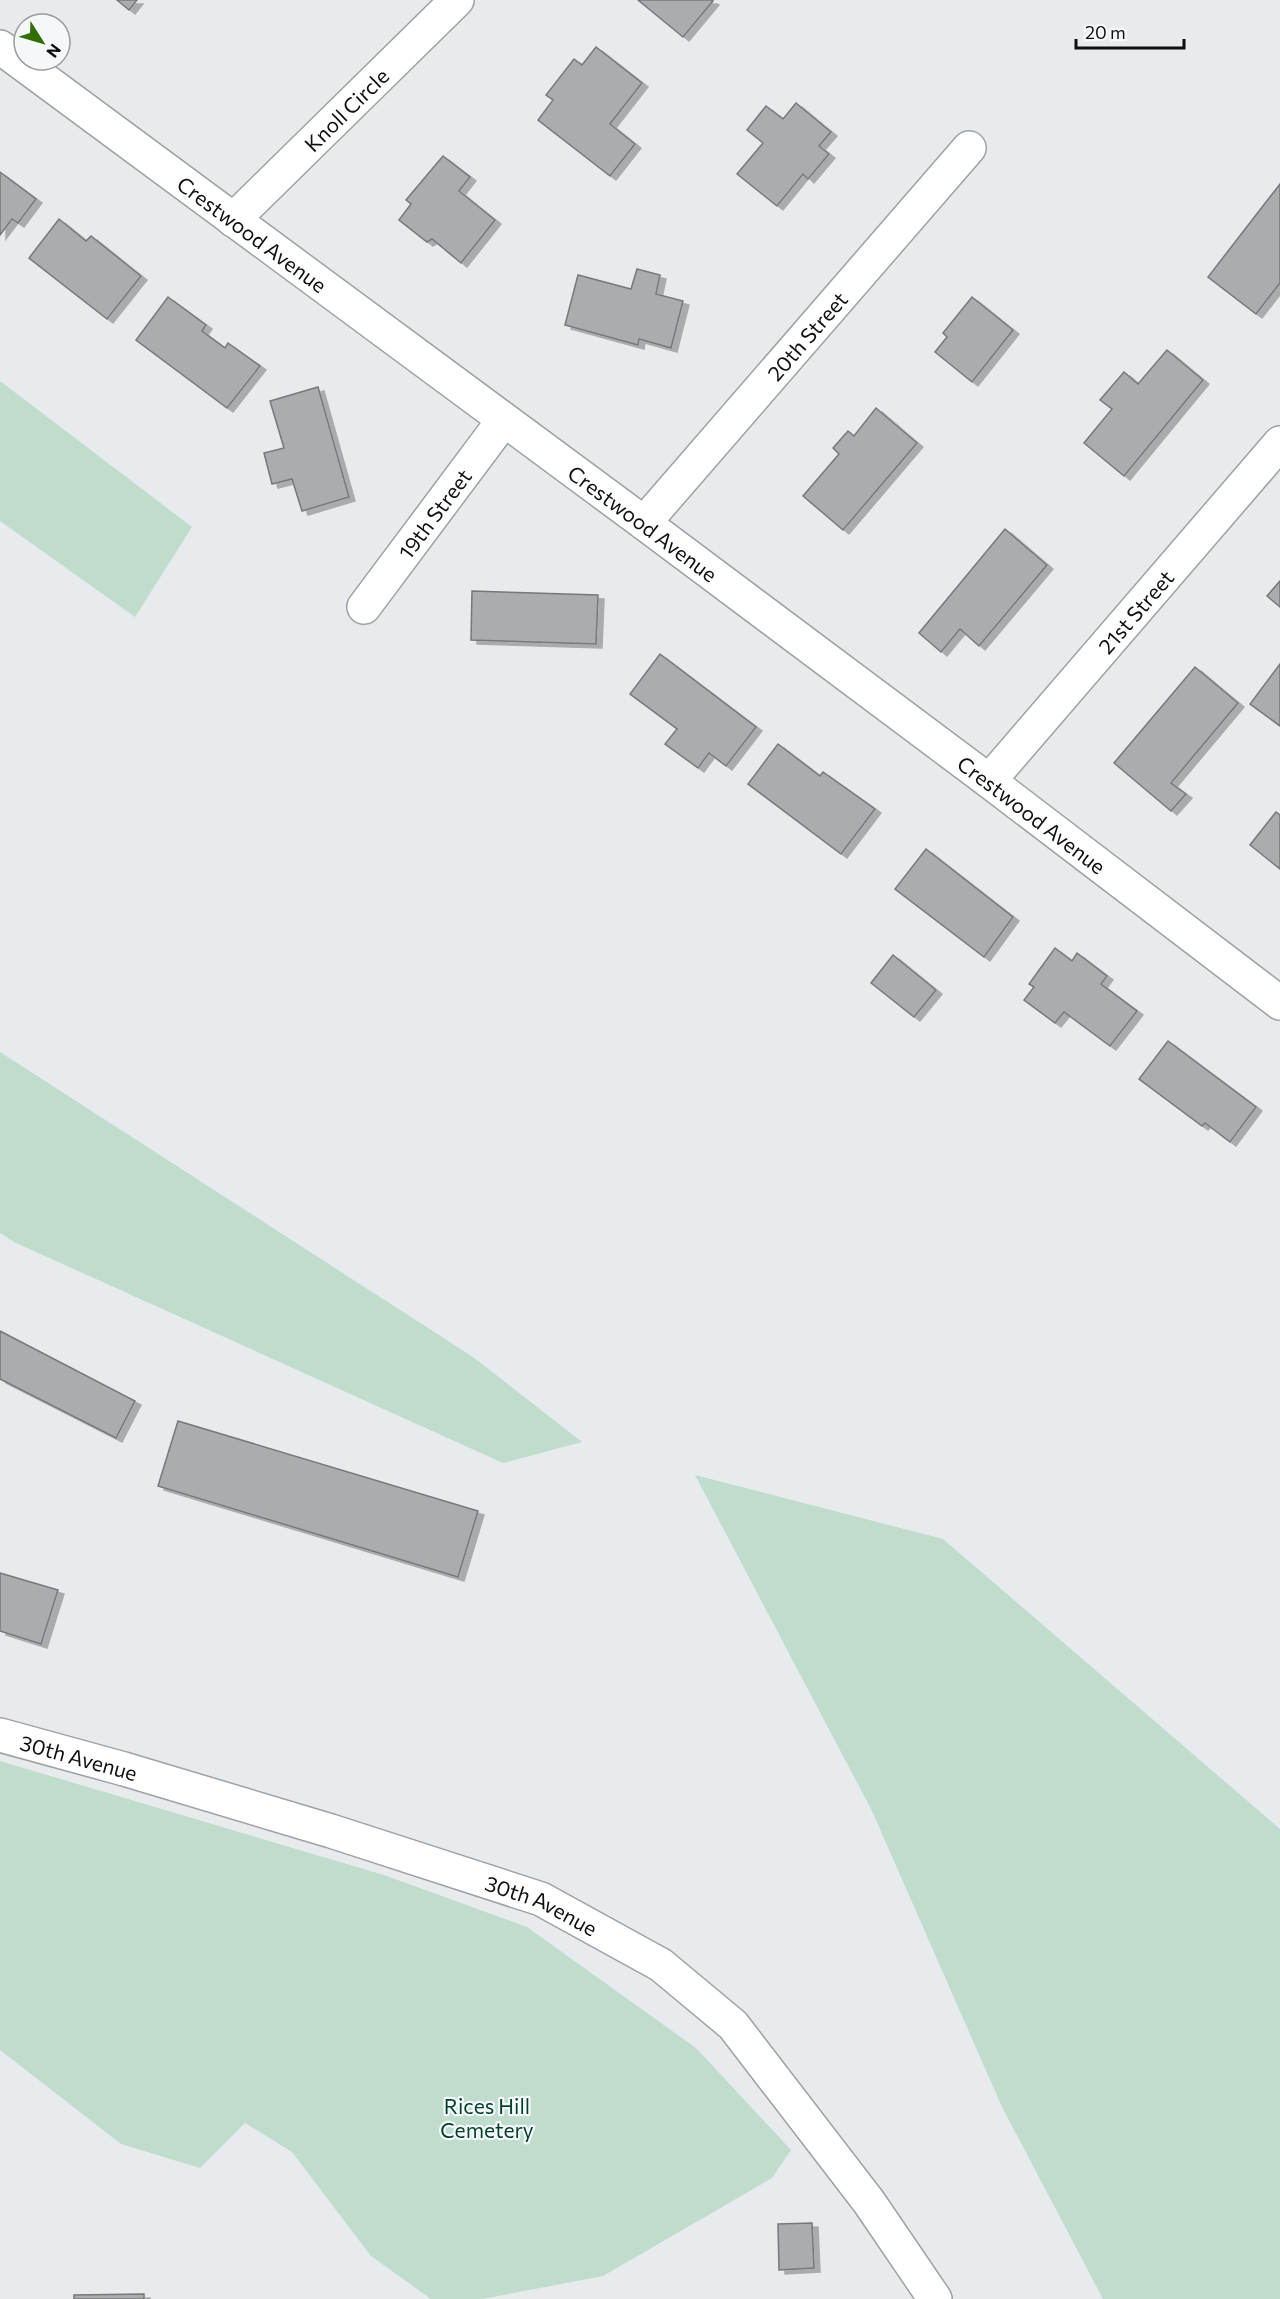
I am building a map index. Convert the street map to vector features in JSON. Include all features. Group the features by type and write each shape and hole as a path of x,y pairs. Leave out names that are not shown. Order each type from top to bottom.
{"street":[{"name":"Knoll Circle","path":"233,220 457,0"},
{"name":"Crestwood Avenue","path":"0,47 644,523 989,781 1280,1003"},
{"name":"20th Street","path":"644,523 969,148"},
{"name":"19th Street","path":"364,608 503,421"},
{"name":"21st Street","path":"989,781 1280,443"},
{"name":"30th Avenue","path":"0,1735 124,1769 331,1831 541,1899 661,1965 733,2025 869,2202 935,2299"}],"green space":[{"path":"0,381 192,527 135,617 0,521"},
{"path":"0,1052 473,1357 582,1442 503,1463 14,1242 0,1233"},
{"path":"695,1475 943,1539 1280,1829 1280,2299 1103,2299 1002,2107 872,1811"},
{"name":"Rices Hill Cemetery","path":"0,1761 384,1875 527,1927 696,2048 791,2150 772,2178 603,2276 482,2299 431,2299 371,2256 292,2152 245,2123 200,2168 121,2144 0,2050"}],"building":[{"path":"117,0 137,0 129,10"},
{"path":"638,0 711,0 713,1 683,37"},
{"path":"596,47 642,83 610,124 635,144 610,176 538,120 553,100 546,95 574,59 582,65"},
{"path":"796,103 831,132 819,146 829,154 808,179 803,174 777,206 737,174 763,143 747,130 766,106 783,119"},
{"path":"443,156 470,177 459,191 495,220 461,263 432,239 427,242 399,220 411,204 406,200"},
{"path":"0,172 36,199 18,223 12,219 0,235"},
{"path":"1280,184 1280,283 1256,314 1208,277"},
{"path":"59,219 86,241 91,236 141,276 107,319 29,258"},
{"path":"637,269 660,275 656,294 683,301 671,348 639,339 638,345 565,325 578,275 631,289"},
{"path":"168,297 206,325 202,331 225,348 228,343 260,366 227,408 136,340"},
{"path":"972,297 1013,330 972,382 935,352 947,337 943,333"},
{"path":"1167,350 1203,380 1124,476 1084,443 1112,409 1100,400 1124,372 1138,384"},
{"path":"318,387 349,497 302,511 292,479 272,484 264,453 284,448 270,401"},
{"path":"876,408 917,443 843,530 803,496 839,454 833,448 848,431 854,436"},
{"path":"1005,529 1047,565 979,646 960,629 941,652 919,633"},
{"path":"1280,581 1280,607 1267,596"},
{"path":"472,591 598,595 596,644 471,640"},
{"path":"660,654 756,727 726,766 709,753 698,768 665,744 677,729 630,694"},
{"path":"1280,664 1280,726 1250,704"},
{"path":"1195,667 1238,703 1171,783 1186,794 1171,811 1114,763"},
{"path":"778,744 820,776 823,772 875,809 841,854 748,784"},
{"path":"1276,812 1280,815 1280,869 1250,845"},
{"path":"926,849 1013,917 984,957 895,889"},
{"path":"1055,948 1072,961 1077,953 1107,976 1101,984 1137,1011 1110,1046 1064,1012 1055,1023 1024,1000 1034,987 1029,984"},
{"path":"893,955 936,990 914,1017 871,983"},
{"path":"1168,1041 1256,1107 1230,1142 1205,1123 1202,1126 1139,1079"},
{"path":"0,1331 135,1401 116,1438 0,1379"},
{"path":"178,1421 478,1511 458,1577 158,1486"},
{"path":"0,1573 58,1590 41,1644 0,1631"},
{"path":"812,2223 814,2268 779,2270 778,2224"},
{"path":"144,2294 144,2299 74,2299 74,2295"}]}
